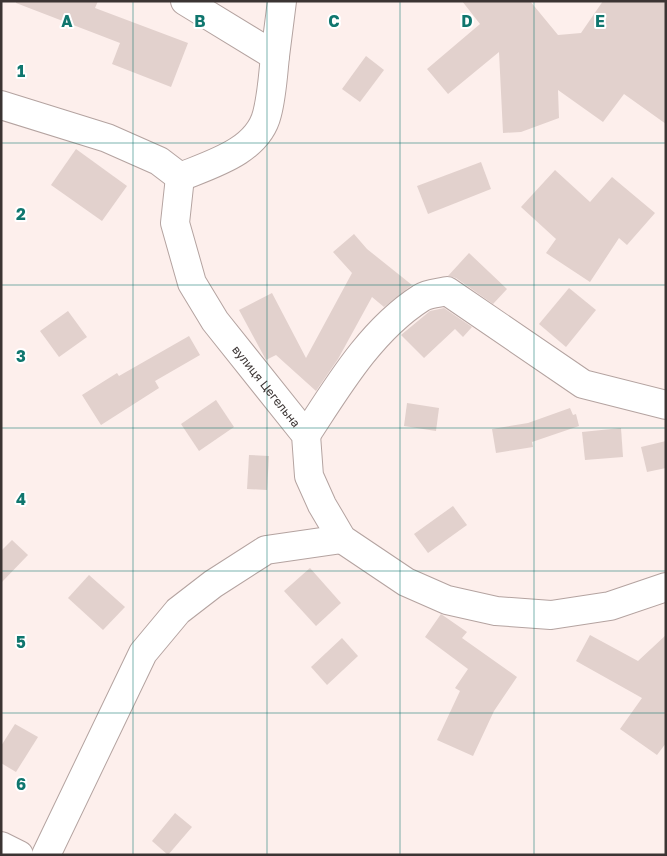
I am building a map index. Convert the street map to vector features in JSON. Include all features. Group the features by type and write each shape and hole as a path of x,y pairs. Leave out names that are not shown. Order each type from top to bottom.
{"street":[{"path":"186,1 275,56"},
{"path":"1,105 107,138 159,161 180,177 224,158 252,141 267,115 282,1"},
{"name":"вулиця Цегельна","path":"180,177 175,223 192,282 215,321 306,435 309,476 322,505 342,539 406,582 447,600 496,611 551,616 610,606 666,587"},
{"path":"306,435 334,392 379,333 423,296 447,291 584,384 666,405"},
{"path":"46,855 143,654 178,611 213,584 266,550 342,539"},
{"path":"1,846 19,855"}],"building":[{"path":"16,1 98,1 95,8 188,43 171,87 112,64 120,43 16,3"},
{"path":"462,1 530,1 558,35 581,33 603,1 666,1 666,124 624,94 603,122 558,90 559,118 521,132 503,133 499,52 448,94 427,69 480,24"},
{"path":"366,56 384,70 360,102 342,89"},
{"path":"76,149 127,186 102,221 51,185"},
{"path":"481,162 491,189 428,214 417,186"},
{"path":"555,170 590,202 612,177 655,213 627,245 619,238 590,282 546,253 556,239 521,207"},
{"path":"354,234 367,249 412,285 384,307 372,297 338,359 316,391 276,355 266,360 239,310 272,293 306,358 352,273 333,252"},
{"path":"469,253 507,289 493,304 456,278 448,276"},
{"path":"569,288 596,310 566,347 539,324"},
{"path":"444,308 472,327 463,337 455,329 424,358 401,335 430,311"},
{"path":"68,311 87,337 59,357 40,331"},
{"path":"189,336 200,355 155,381 159,388 101,425 82,395 117,373 119,376"},
{"path":"216,400 234,427 199,451 181,424"},
{"path":"407,403 439,408 436,431 404,426"},
{"path":"570,408 573,415 576,414 579,426 532,442 533,447 496,453 492,429 528,423"},
{"path":"621,428 623,457 585,460 582,432"},
{"path":"666,441 666,468 647,472 641,447"},
{"path":"249,455 269,456 267,490 247,489"},
{"path":"453,506 467,525 428,553 414,534"},
{"path":"12,540 28,555 1,583 1,551"},
{"path":"310,568 341,603 316,626 284,591"},
{"path":"89,575 125,607 103,630 68,598"},
{"path":"441,614 467,632 462,638 517,677 494,711 473,756 437,740 460,691 455,688 468,669 425,637"},
{"path":"590,635 638,661 666,635 666,743 657,755 620,729 642,698 576,661"},
{"path":"342,638 358,656 327,685 311,667"},
{"path":"15,724 38,737 16,772 1,763 1,746"},
{"path":"175,813 192,827 168,855 152,841"}]}
